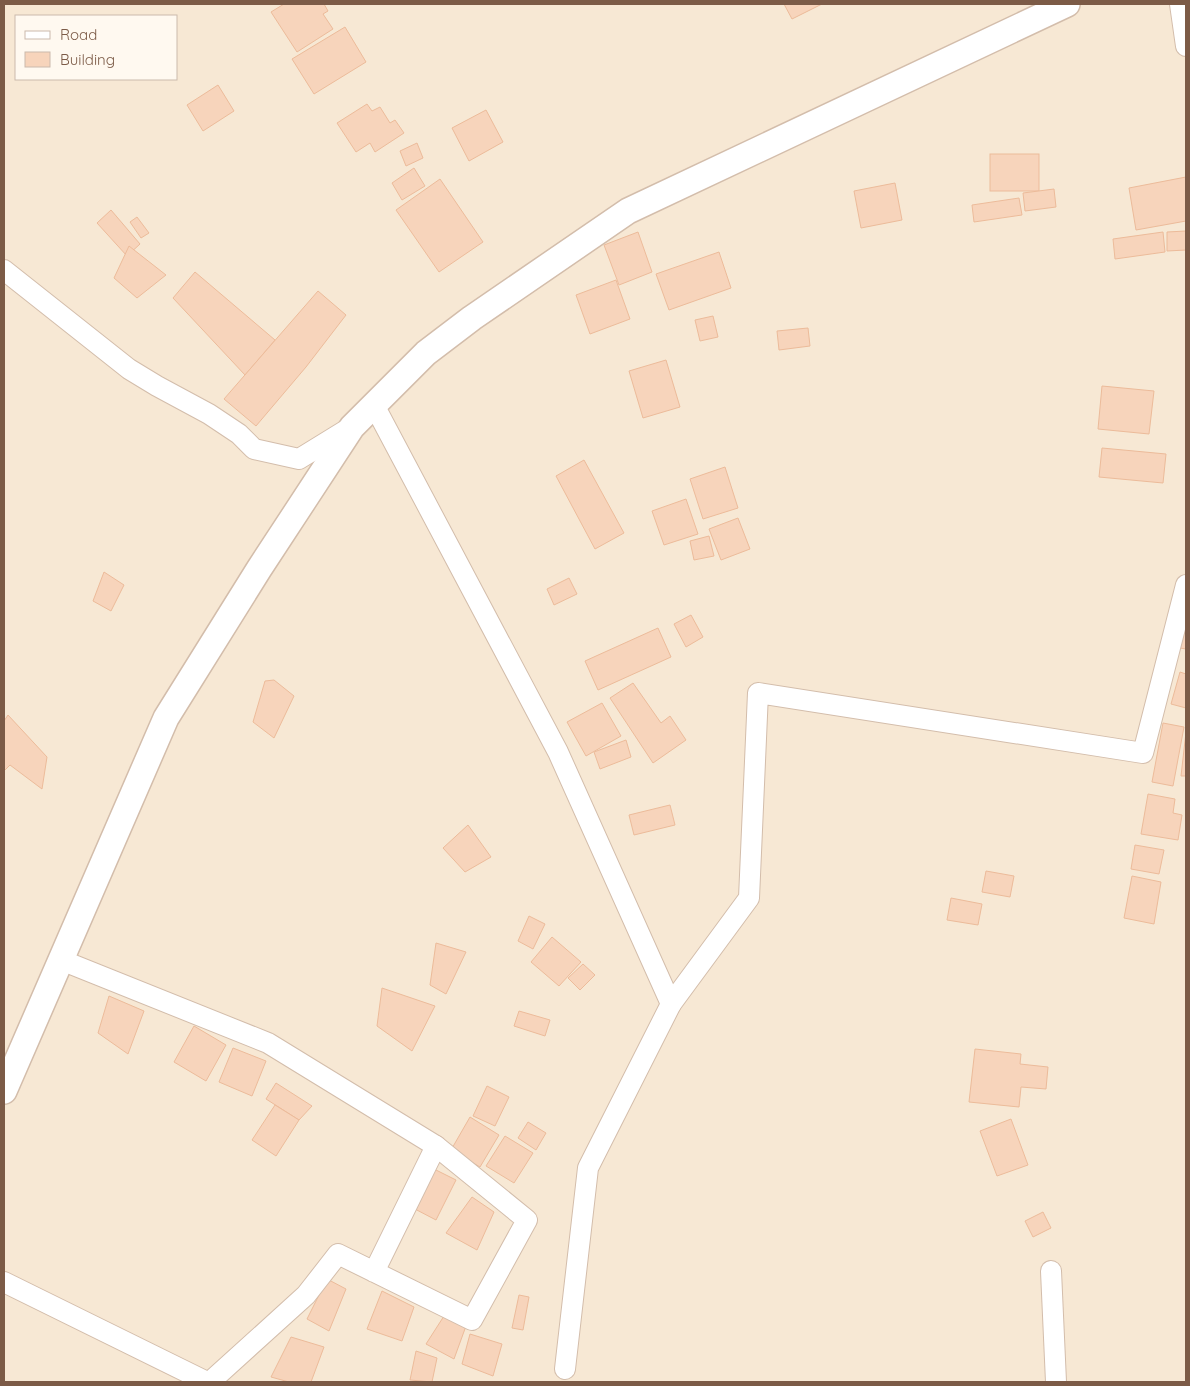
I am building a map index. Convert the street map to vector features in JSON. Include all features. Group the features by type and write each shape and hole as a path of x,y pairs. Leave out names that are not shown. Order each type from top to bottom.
{"street":[{"path":"4,1091 166,718 259,569 352,427 426,353 472,318 628,211 1067,4"},
{"path":"1180,4 1186,46"},
{"path":"4,270 129,369 209,414 239,434 254,449 299,459 352,427"},
{"path":"374,405 558,752 671,1004"},
{"path":"565,1369 588,1168 671,1004 749,898 758,693 1143,753 1186,585"},
{"path":"4,1282 209,1382 306,1295 338,1254 472,1320 527,1220 436,1146 268,1043 61,960"},
{"path":"374,1272 436,1146"},
{"path":"1051,1271 1056,1382"}],"shaded area":[{"path":"4,4 1186,4 1186,1382 4,1382"}],"building":[{"path":"284,4 324,4 328,11 323,14 333,29 297,52 271,12"},
{"path":"784,4 822,4 792,19"},
{"path":"345,27 366,62 314,94 292,59"},
{"path":"218,85 234,111 203,131 187,105"},
{"path":"367,104 372,111 380,107 390,123 395,120 404,133 375,152 370,143 356,152 337,123"},
{"path":"486,110 503,142 469,161 452,128"},
{"path":"417,143 423,158 406,166 400,151"},
{"path":"990,154 1039,154 1039,191 990,191"},
{"path":"414,168 425,186 402,200 392,183"},
{"path":"1186,177 1186,221 1136,230 1129,188"},
{"path":"440,179 483,242 439,272 396,210"},
{"path":"895,183 902,220 861,228 854,191"},
{"path":"1054,189 1056,207 1025,211 1023,193"},
{"path":"1019,198 1022,215 974,222 972,205"},
{"path":"111,210 140,244 127,256 97,223"},
{"path":"137,217 149,233 141,238 130,222"},
{"path":"1186,231 1186,250 1167,251 1167,232"},
{"path":"638,232 652,272 619,285 604,245"},
{"path":"1163,232 1165,252 1115,259 1113,239"},
{"path":"129,246 166,275 137,298 114,278"},
{"path":"719,252 731,288 669,310 656,274"},
{"path":"195,272 275,340 245,375 173,298"},
{"path":"616,280 630,319 590,334 576,295"},
{"path":"318,291 346,315 306,367 256,426 224,399"},
{"path":"713,316 718,337 700,341 695,320"},
{"path":"808,328 810,346 779,350 777,331"},
{"path":"666,360 680,407 643,418 629,371"},
{"path":"1102,386 1154,391 1149,434 1098,429"},
{"path":"1102,448 1166,454 1163,483 1099,477"},
{"path":"584,460 624,533 595,549 556,476"},
{"path":"725,467 738,508 703,519 690,479"},
{"path":"686,499 698,534 664,545 652,511"},
{"path":"738,518 750,549 721,560 709,529"},
{"path":"709,536 714,556 694,560 690,541"},
{"path":"104,572 124,585 111,611 93,601"},
{"path":"569,578 577,594 554,605 547,589"},
{"path":"1186,613 1186,649 1180,648"},
{"path":"691,615 703,637 686,647 674,624"},
{"path":"658,628 671,657 598,690 585,661"},
{"path":"1180,672 1186,674 1186,708 1171,704"},
{"path":"274,680 294,696 274,738 253,722 265,681"},
{"path":"633,683 661,723 670,716 686,740 653,763 610,698"},
{"path":"602,703 621,736 586,756 567,722"},
{"path":"8,715 47,757 42,789 10,765 4,771 4,721"},
{"path":"1163,723 1184,727 1173,786 1152,782"},
{"path":"1186,732 1186,776 1181,776"},
{"path":"626,740 631,757 600,769 594,752"},
{"path":"1148,794 1175,799 1173,813 1182,815 1178,840 1141,834"},
{"path":"670,805 675,825 634,835 629,815"},
{"path":"468,825 491,857 465,872 443,848"},
{"path":"1135,845 1164,850 1159,874 1131,869"},
{"path":"986,871 1014,876 1010,897 982,892"},
{"path":"1132,876 1161,882 1154,924 1124,918"},
{"path":"951,898 982,904 978,925 947,920"},
{"path":"529,916 545,924 533,949 518,941"},
{"path":"552,937 581,962 559,986 531,962"},
{"path":"436,943 466,952 446,994 430,985"},
{"path":"583,964 595,975 580,990 568,978"},
{"path":"382,988 435,1006 412,1051 377,1026"},
{"path":"109,996 144,1011 128,1054 98,1033"},
{"path":"519,1011 550,1020 545,1036 514,1026"},
{"path":"194,1026 226,1045 206,1081 174,1062"},
{"path":"233,1048 266,1061 252,1096 219,1082"},
{"path":"975,1049 1021,1054 1020,1064 1048,1067 1046,1089 1021,1087 1019,1107 969,1102"},
{"path":"276,1083 312,1106 299,1120 266,1099"},
{"path":"487,1086 509,1097 495,1126 473,1116"},
{"path":"275,1105 299,1120 276,1156 252,1140"},
{"path":"470,1117 499,1135 480,1167 451,1150"},
{"path":"1011,1119 1028,1165 997,1176 980,1131"},
{"path":"528,1122 546,1133 536,1150 518,1138"},
{"path":"505,1136 533,1153 514,1183 486,1166"},
{"path":"434,1169 456,1180 436,1220 413,1208"},
{"path":"472,1197 494,1212 477,1250 446,1233"},
{"path":"1043,1212 1051,1228 1033,1237 1025,1221"},
{"path":"327,1279 346,1289 329,1331 307,1319"},
{"path":"382,1291 414,1307 402,1341 367,1329"},
{"path":"519,1295 529,1297 523,1330 512,1328"},
{"path":"444,1316 466,1326 454,1359 426,1344"},
{"path":"470,1334 502,1344 493,1376 462,1364"},
{"path":"291,1337 324,1347 311,1382 289,1382 271,1377"},
{"path":"416,1351 437,1358 432,1382 410,1380"}]}
